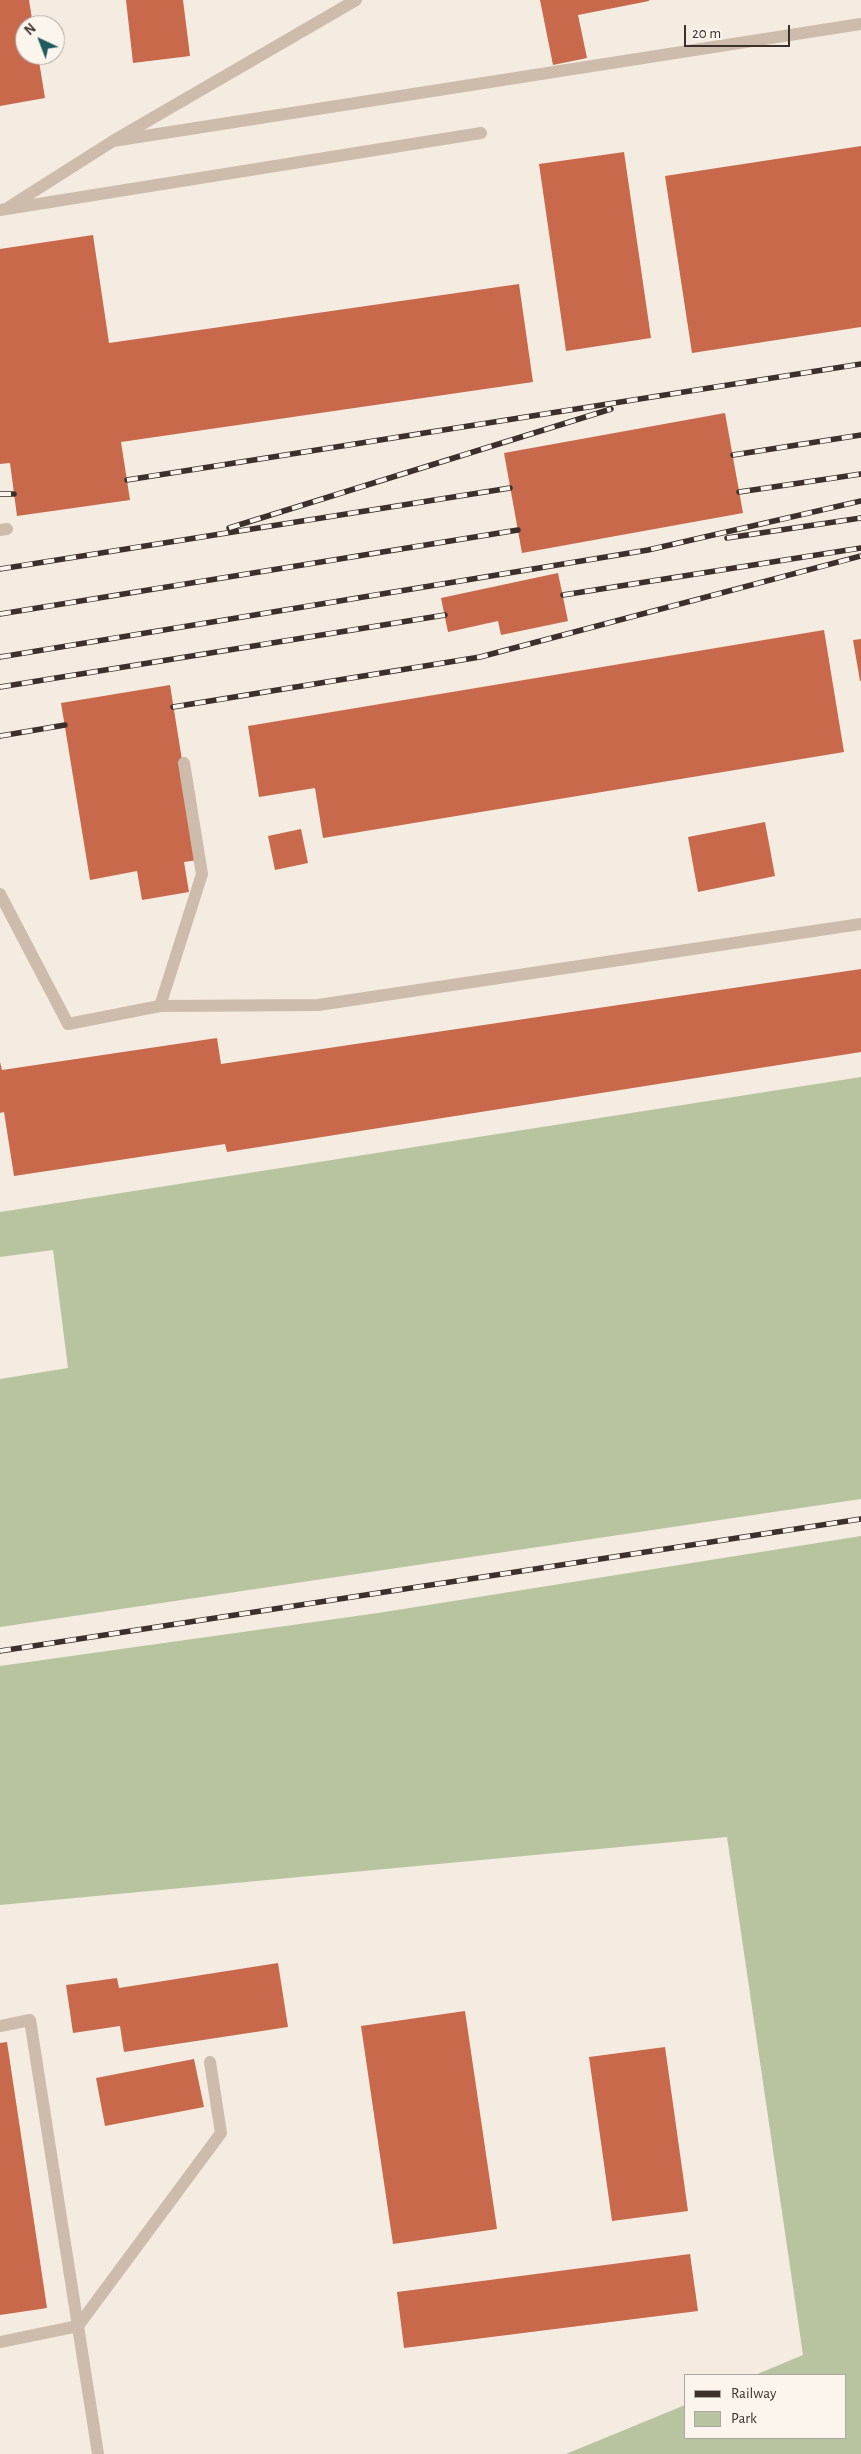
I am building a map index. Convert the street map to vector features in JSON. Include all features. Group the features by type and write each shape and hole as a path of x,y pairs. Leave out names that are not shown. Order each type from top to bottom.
{"lane":[{"path":"2,210 113,141 356,0"},
{"path":"113,141 861,24"},
{"path":"2,210 481,133"},
{"path":"160,1006 202,874 184,762"},
{"path":"0,894 68,1024 160,1006 318,1005 861,924"},
{"path":"0,2026 30,2020 98,2454"},
{"path":"0,2342 78,2326 221,2133 210,2062"}],"green space":[{"path":"861,1077 861,1499 0,1627 0,1379 68,1368 53,1250 0,1257 0,1212"},
{"path":"861,1536 861,2454 566,2454 684,2405 684,2439 846,2439 846,2374 757,2374 803,2355 727,1837 0,1905 0,1666 378,1613"}],"building":[{"path":"0,0 29,0 31,15 15,15 15,65 40,65 45,98 0,106"},
{"path":"126,0 183,0 190,56 133,63"},
{"path":"540,0 649,1 578,15 587,58 553,65"},
{"path":"861,146 861,327 692,353 665,176"},
{"path":"624,152 651,338 566,351 539,164"},
{"path":"93,235 109,343 519,284 533,382 121,442 130,500 17,516 10,463 0,464 0,249"},
{"path":"725,413 743,513 522,553 504,453"},
{"path":"558,573 568,621 501,635 498,621 448,632 441,598"},
{"path":"824,630 844,752 323,838 315,788 259,797 248,726"},
{"path":"861,639 861,681 860,681 853,640"},
{"path":"170,685 198,860 184,862 189,892 142,900 137,871 90,880 61,703"},
{"path":"765,822 775,876 698,892 688,837"},
{"path":"301,829 308,863 275,870 268,836"},
{"path":"861,969 861,1052 227,1152 225,1144 14,1176 4,1112 0,1113 0,1062 2,1070 217,1038 221,1064"},
{"path":"278,1963 288,2027 124,2052 120,2026 73,2033 66,1985 117,1978 119,1988"},
{"path":"465,2011 497,2229 393,2244 361,2026"},
{"path":"7,2042 47,2308 0,2315 0,2043"},
{"path":"665,2047 688,2211 612,2221 589,2057"},
{"path":"194,2059 204,2107 105,2126 96,2078"},
{"path":"690,2254 698,2311 404,2348 397,2292"}],"railway":[{"path":"127,480 861,364"},
{"path":"229,528 611,409"},
{"path":"733,455 861,435"},
{"path":"739,492 861,474"},
{"path":"0,569 510,488"},
{"path":"0,494 14,494"},
{"path":"0,657 648,550 861,501"},
{"path":"727,538 861,518"},
{"path":"0,614 518,530"},
{"path":"563,595 861,548"},
{"path":"173,707 480,657 861,556"},
{"path":"0,687 445,615"},
{"path":"0,736 65,725"},
{"path":"0,1651 861,1519"}]}
